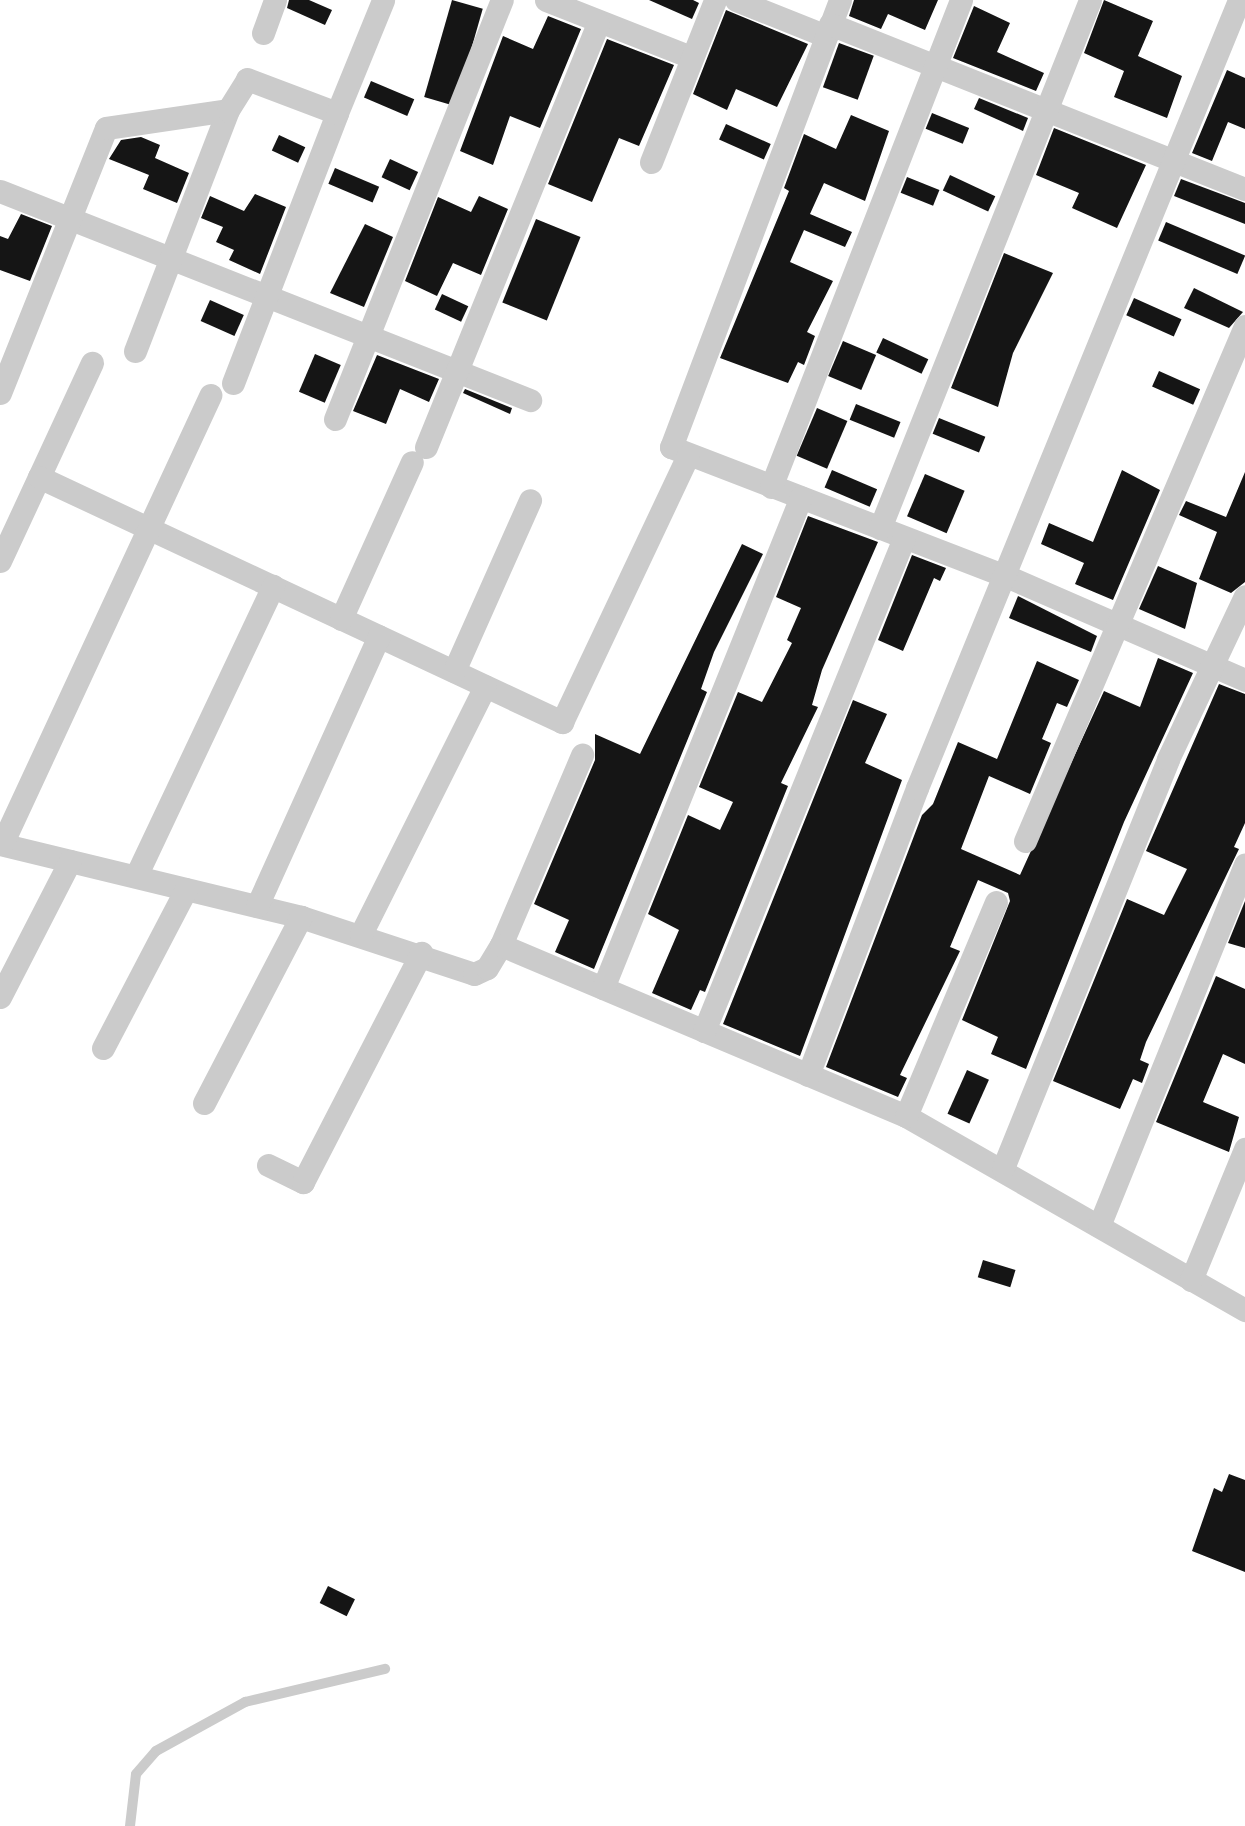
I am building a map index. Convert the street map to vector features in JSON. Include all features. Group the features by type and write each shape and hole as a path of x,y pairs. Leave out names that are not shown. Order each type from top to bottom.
{"street":[{"path":"263,33 275,0"},
{"path":"233,383 383,0"},
{"path":"335,419 502,0"},
{"path":"546,0 598,24 691,57"},
{"path":"651,162 715,0"},
{"path":"736,0 935,66 1245,189"},
{"path":"840,0 671,447 688,456 1006,576 1245,680"},
{"path":"771,487 961,0"},
{"path":"880,527 1090,0"},
{"path":"807,1075 1239,0"},
{"path":"341,619 458,372 598,24"},
{"path":"135,351 228,110 247,79 257,78 337,113"},
{"path":"0,393 106,128 228,110"},
{"path":"0,191 265,300 530,400"},
{"path":"1025,841 1245,327"},
{"path":"0,561 92,363"},
{"path":"210,395 1,844 302,917 421,953 474,974 487,968 500,945 582,755"},
{"path":"39,477 562,722 688,456"},
{"path":"603,988 801,498"},
{"path":"454,671 530,500"},
{"path":"704,1031 904,538"},
{"path":"136,876 273,586"},
{"path":"1003,1168 1168,759 1245,596"},
{"path":"257,906 379,636"},
{"path":"361,934 485,686"},
{"path":"0,997 70,860"},
{"path":"1099,1226 1245,864"},
{"path":"103,1048 186,889"},
{"path":"905,1116 996,902"},
{"path":"204,1103 302,917"},
{"path":"500,945 905,1116 1003,1168 1245,1310"},
{"path":"268,1165 303,1182 421,953"},
{"path":"1191,1280 1245,1149"}],"lane":[{"path":"130,1826 136,1774 156,1751 244,1702 385,1669"}],"building":[{"path":"289,0 309,0 332,10 325,25 287,8"},
{"path":"452,0 483,9 455,106 424,97"},
{"path":"649,0 693,0 699,3 692,19"},
{"path":"854,0 938,0 925,30 888,14 881,29 849,16"},
{"path":"1104,0 1153,21 1138,56 1182,76 1167,118 1114,97 1124,71 1084,53"},
{"path":"974,6 1010,23 997,52 1044,73 1036,91 953,58"},
{"path":"726,10 808,44 777,107 736,89 727,110 693,94"},
{"path":"548,16 581,29 540,128 510,116 493,165 460,151 503,36 533,49"},
{"path":"607,39 674,65 639,146 619,138 592,202 548,184"},
{"path":"839,43 874,56 858,100 823,87"},
{"path":"1227,70 1245,78 1245,129 1228,122 1212,161 1192,153"},
{"path":"371,81 414,99 407,116 364,98"},
{"path":"979,98 1028,118 1023,131 974,109"},
{"path":"932,113 969,128 963,144 926,129"},
{"path":"851,115 889,131 865,201 824,183 810,214 852,232 845,247 804,230 790,262 833,281 807,332 815,336 804,365 798,362 788,383 720,358 789,191 784,188 804,134 836,149"},
{"path":"726,124 771,144 764,159 719,140"},
{"path":"1054,128 1146,165 1117,228 1072,208 1079,193 1036,175"},
{"path":"279,135 305,147 298,163 272,150"},
{"path":"141,137 160,145 155,158 189,173 177,203 143,189 149,175 109,159 121,140"},
{"path":"390,159 418,172 410,190 382,177"},
{"path":"335,168 379,187 373,202 328,184"},
{"path":"950,175 995,196 988,212 943,190"},
{"path":"907,177 939,190 933,206 901,193"},
{"path":"1181,179 1245,203 1245,224 1174,196"},
{"path":"255,194 286,207 260,274 229,260 234,250 216,242 223,227 201,218 210,196 244,211"},
{"path":"479,196 508,209 481,275 453,263 437,296 405,281 438,197 471,212"},
{"path":"21,214 52,226 30,281 0,270 0,236 8,239"},
{"path":"536,219 581,237 547,320 502,302"},
{"path":"1166,222 1245,256 1237,274 1158,240"},
{"path":"365,224 393,237 364,307 330,293"},
{"path":"1004,253 1053,273 1013,353 998,407 951,388"},
{"path":"1194,288 1243,312 1229,328 1184,308"},
{"path":"442,294 468,306 461,322 435,309"},
{"path":"1134,298 1182,319 1174,337 1126,315"},
{"path":"210,300 244,315 234,336 201,321"},
{"path":"883,338 928,359 922,374 876,353"},
{"path":"843,341 876,355 861,390 828,376"},
{"path":"315,354 341,365 325,403 299,392"},
{"path":"377,355 439,379 429,402 400,389 386,424 353,411"},
{"path":"1159,371 1200,389 1193,405 1152,387"},
{"path":"465,389 512,408 510,414 463,393"},
{"path":"856,404 901,422 894,438 850,420"},
{"path":"817,408 847,421 827,469 797,456"},
{"path":"939,418 985,437 979,452 933,434"},
{"path":"832,470 877,489 870,507 825,487"},
{"path":"1122,470 1160,490 1113,600 1075,584 1084,563 1041,544 1049,523 1093,542"},
{"path":"1245,472 1245,582 1231,593 1199,579 1217,532 1179,515 1186,501 1226,517"},
{"path":"925,474 965,491 947,533 907,516"},
{"path":"808,516 878,542 822,670 812,705 818,707 781,783 788,786 705,992 700,990 691,1010 652,993 679,930 648,914 688,815 720,830 733,802 699,787 738,692 762,702 792,643 787,640 801,608 776,597"},
{"path":"742,544 763,554 714,652 701,689 707,692 594,969 555,952 569,920 534,904 595,760 595,734 640,754"},
{"path":"912,555 946,568 940,581 934,578 903,651 878,640"},
{"path":"1158,566 1197,583 1185,629 1139,609"},
{"path":"1018,596 1097,636 1091,652 1009,618"},
{"path":"1158,658 1193,673 1124,822 1026,1069 991,1054 998,1037 962,1020 1010,901 1008,893 978,880 950,947 960,951 900,1075 907,1078 898,1097 826,1067 922,815 933,804 958,742 997,759 1037,661 1079,680 1067,707 1057,703 1042,739 1051,743 1030,794 989,776 961,849 1020,875 1104,691 1140,707"},
{"path":"1219,684 1245,694 1245,823 1234,847 1239,849 1146,1042 1140,1060 1149,1064 1142,1083 1133,1079 1120,1109 1053,1081 1127,899 1164,915 1187,869 1146,851"},
{"path":"853,700 887,714 865,763 902,780 800,1056 723,1024"},
{"path":"1245,901 1245,948 1228,943"},
{"path":"1216,976 1245,989 1245,1064 1223,1054 1203,1102 1239,1117 1229,1152 1156,1122"},
{"path":"967,1070 989,1080 969,1124 947,1114"},
{"path":"983,1260 1016,1270 1010,1287 978,1277"},
{"path":"1229,1474 1245,1480 1245,1572 1192,1551 1214,1488 1222,1492"},
{"path":"328,1586 355,1599 347,1616 320,1603"}]}
